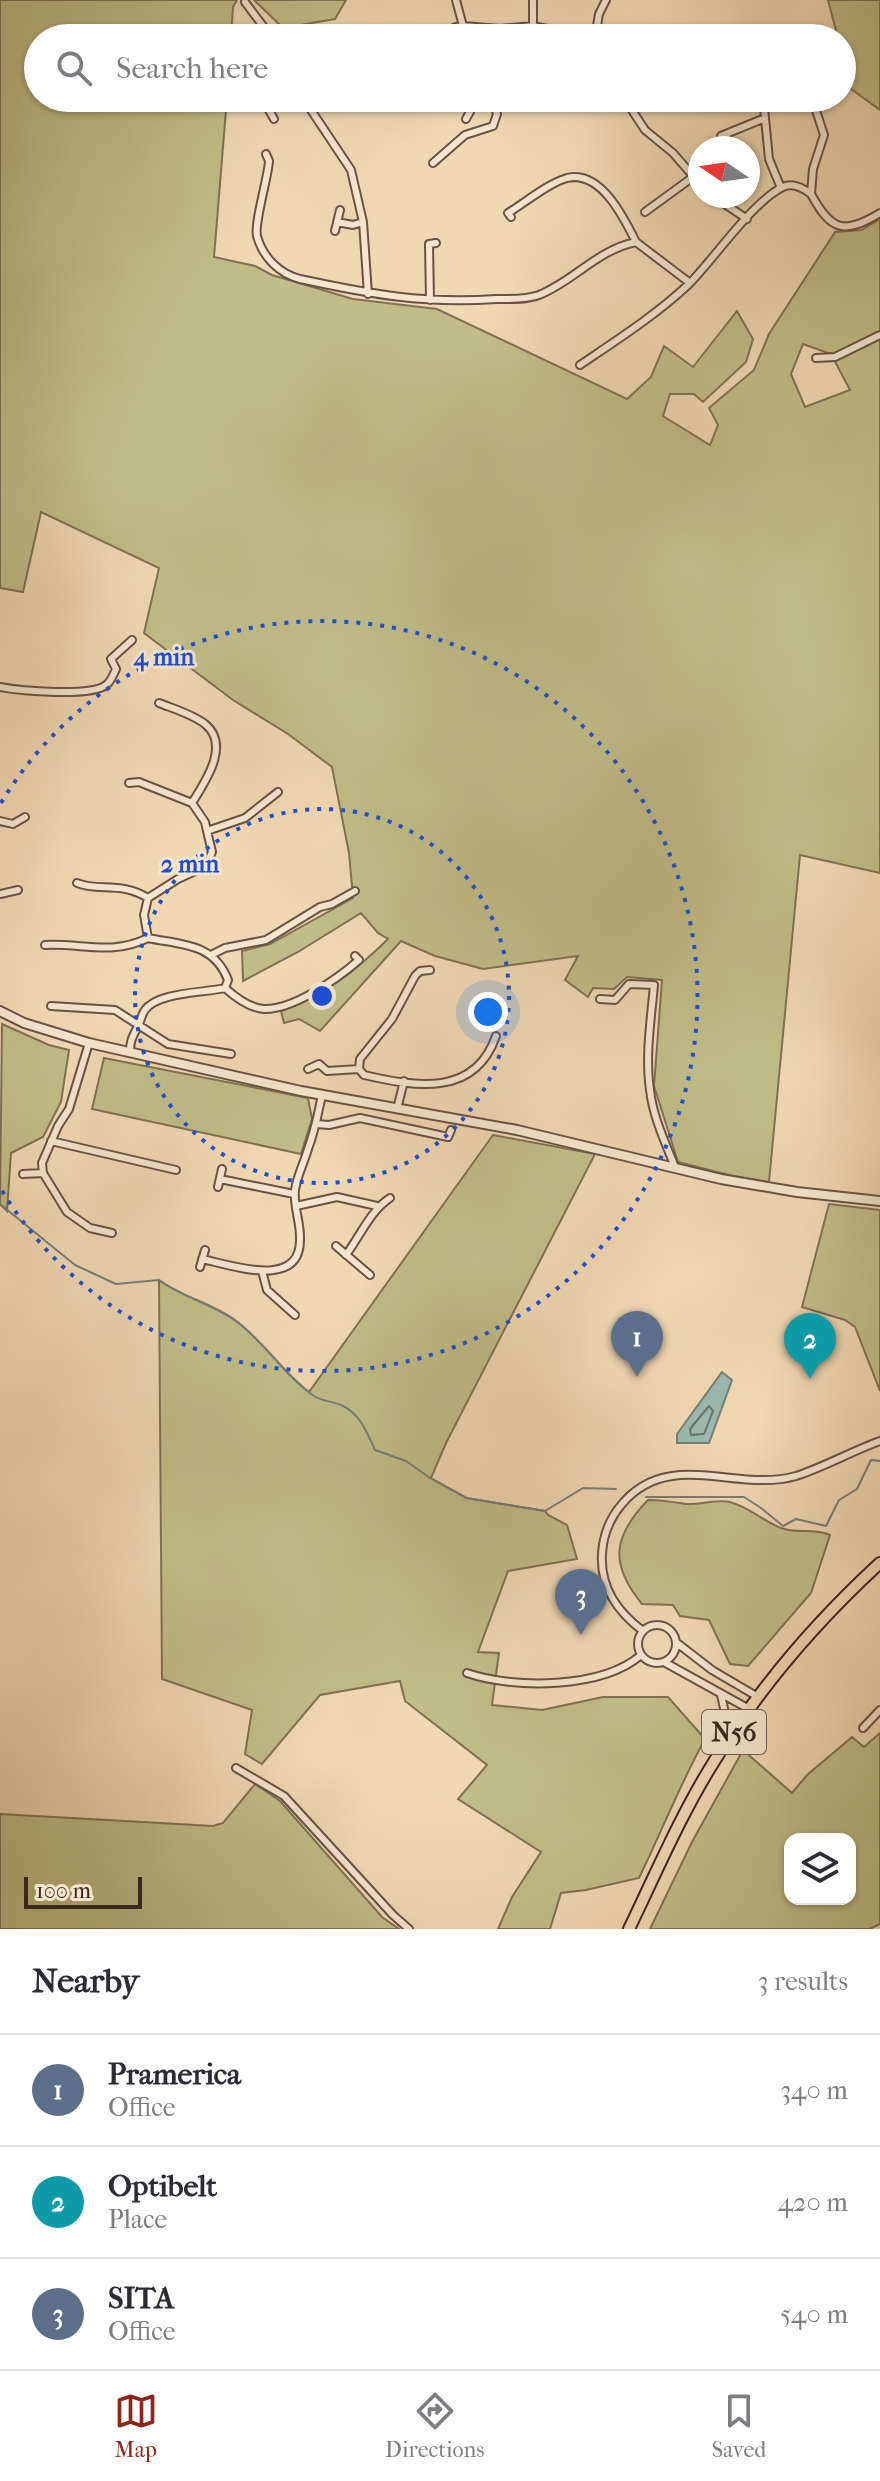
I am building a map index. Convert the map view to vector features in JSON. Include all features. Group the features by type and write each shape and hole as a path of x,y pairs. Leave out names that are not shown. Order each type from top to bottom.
{"main road":[{"name":"N56","path":"629,1929 715,1760 749,1709 808,1636 880,1563"}],"street":[{"path":"456,0 462,24"},
{"path":"533,0 533,24"},
{"path":"596,24 606,0"},
{"path":"245,2 262,24"},
{"path":"270,112 274,119"},
{"path":"312,112 351,170 363,222 368,294"},
{"path":"466,119 469,112"},
{"path":"433,163 465,135 493,126 496,112"},
{"path":"633,112 645,130 673,153 688,171"},
{"path":"764,112 769,159 781,188"},
{"path":"811,194 813,169 824,135 817,112"},
{"path":"721,136 765,118"},
{"path":"266,154 269,161 257,236 268,257 287,276 415,301 537,296 615,247 636,242"},
{"path":"511,217 508,213 559,181 579,178 598,186 607,195 636,242 690,283"},
{"path":"645,212 688,181"},
{"path":"580,365 690,283 747,219 781,188 789,185 802,187 811,194 827,221 839,226 861,225 880,213"},
{"path":"731,208 747,219"},
{"path":"335,231 340,210"},
{"path":"337,222 353,225 363,222"},
{"path":"430,300 429,244 436,243"},
{"path":"816,358 835,357 880,335"},
{"path":"0,687 53,692 97,690 108,684 116,669 111,659 132,640"},
{"path":"159,703 196,719 213,734 217,747 214,761 192,803"},
{"path":"129,783 139,782 192,803 205,822 212,852 206,866 148,898 144,915 148,938"},
{"path":"207,831 245,818 278,792"},
{"path":"0,821 13,824 25,817"},
{"path":"77,883 86,887 125,888 148,898"},
{"path":"0,894 18,890"},
{"path":"213,954 225,948 266,940 320,907 355,891"},
{"path":"45,945 71,944 107,949 148,938 213,954 223,965 228,980 225,988"},
{"path":"130,1052 129,1040 144,1012 161,998 225,988 250,1005 267,1009 296,1000 326,985 359,960 355,956"},
{"path":"430,970 420,971 415,976 392,1019 360,1059 359,1069 364,1075 432,1084 449,1083 467,1075 486,1059 496,1036"},
{"path":"600,999 615,1000 629,984 654,985 648,1060 650,1092 661,1133 675,1167"},
{"path":"51,1006 115,1010 168,1044 231,1054"},
{"path":"0,1011 35,1027 89,1043 322,1095 517,1130 721,1179 880,1201"},
{"path":"89,1043 69,1109 42,1163 43,1173 67,1212 90,1228 112,1233"},
{"path":"308,1069 319,1064 327,1071 359,1069"},
{"path":"397,1109 404,1081"},
{"path":"449,1083 451,1093"},
{"path":"205,1250 201,1263 262,1271 274,1271 289,1265 298,1255 301,1242 294,1194 317,1124 322,1095"},
{"path":"317,1124 329,1125 360,1118 448,1137 451,1130"},
{"path":"51,1141 176,1170"},
{"path":"218,1187 222,1169"},
{"path":"23,1174 43,1173"},
{"path":"220,1179 294,1194"},
{"path":"296,1206 337,1197 377,1206"},
{"path":"346,1255 377,1206 390,1198"},
{"path":"336,1246 370,1275"},
{"path":"262,1271 267,1290 295,1315"},
{"path":"643,1631 622,1612 610,1595 601,1562 609,1524 629,1496 665,1476 701,1474 774,1479 795,1476 880,1441"},
{"path":"664,1662 673,1654 677,1643 675,1635 666,1626 654,1625 643,1631 638,1642 641,1655 652,1662 674,1665 749,1709"},
{"path":"677,1643 712,1670 758,1697"},
{"path":"467,1673 511,1683 570,1680 608,1673 641,1655"},
{"path":"715,1760 725,1713 721,1695"},
{"path":"863,1728 880,1710"},
{"path":"236,1768 284,1796 409,1929"}],"shaded area":[{"path":"0,0 237,0 233,7 232,24 24,24 24,112 226,112 214,257 255,266 272,275 353,299 437,309 627,399 651,377 664,346 693,367 737,311 753,339 746,362 703,402 694,394 670,394 663,416 710,445 718,425 709,408 754,370 769,334 835,232 861,230 880,219 880,873 800,855 769,1182 678,1162 654,1086 662,980 627,977 614,989 593,988 588,997 565,980 578,956 483,969 435,956 401,941 320,1031 299,1019 284,1023 281,1011 339,981 388,939 378,933 361,913 243,981 242,951 270,944 353,898 349,853 332,767 288,734 233,700 144,633 159,568 41,512 23,592 0,588","holes":["803,344 831,354 850,390 805,407 791,374"]},
{"path":"254,0 346,0 335,19 306,24 279,24"},
{"path":"828,0 880,0 880,110 856,93 856,24 834,24"},
{"path":"2,1024 49,1045 69,1050 61,1102 43,1137 11,1153 7,1211 0,1204"},
{"path":"104,1058 308,1098 312,1119 301,1154 92,1109"},
{"path":"493,1135 595,1154 446,1443 431,1478 467,1498 545,1511 567,1525 577,1559 508,1571 478,1652 499,1653 492,1705 542,1710 603,1697 668,1697 705,1739 639,1878 561,1893 550,1929 498,1929 512,1897 541,1852 458,1799 487,1765 405,1701 400,1681 320,1695 262,1764 245,1754 252,1710 162,1679 159,1280 236,1321 309,1392"},
{"path":"829,1204 880,1210 880,1391 855,1327 845,1320 802,1307"},
{"path":"648,1500 686,1504 730,1502 781,1528 830,1535 811,1593 748,1666 730,1664 709,1620 680,1616 673,1605 642,1604 631,1590 620,1563 622,1538 636,1513"},
{"path":"880,1733 880,1924 870,1929 650,1929 692,1842 743,1750 792,1793 807,1775 852,1737 864,1747"},
{"path":"255,1784 280,1801 382,1917 399,1929 0,1929 0,1814 213,1826 223,1823"}],"water":[{"path":"722,1372 732,1380 709,1443 677,1443 677,1434"}],"waterway":[{"path":"0,1204 75,1265 116,1284 159,1280 226,1314 256,1338 303,1388 317,1398 340,1404 354,1414 375,1450 406,1461 466,1498 545,1511 583,1488 616,1489"},
{"path":"646,1497 744,1497 783,1526 796,1519 826,1526 839,1500 857,1489 871,1460 880,1461"}],"place":[{"name":"Pramerica","path":"637,1377"},
{"name":"Optibelt","path":"810,1379"},
{"name":"SITA","path":"581,1635"}]}
